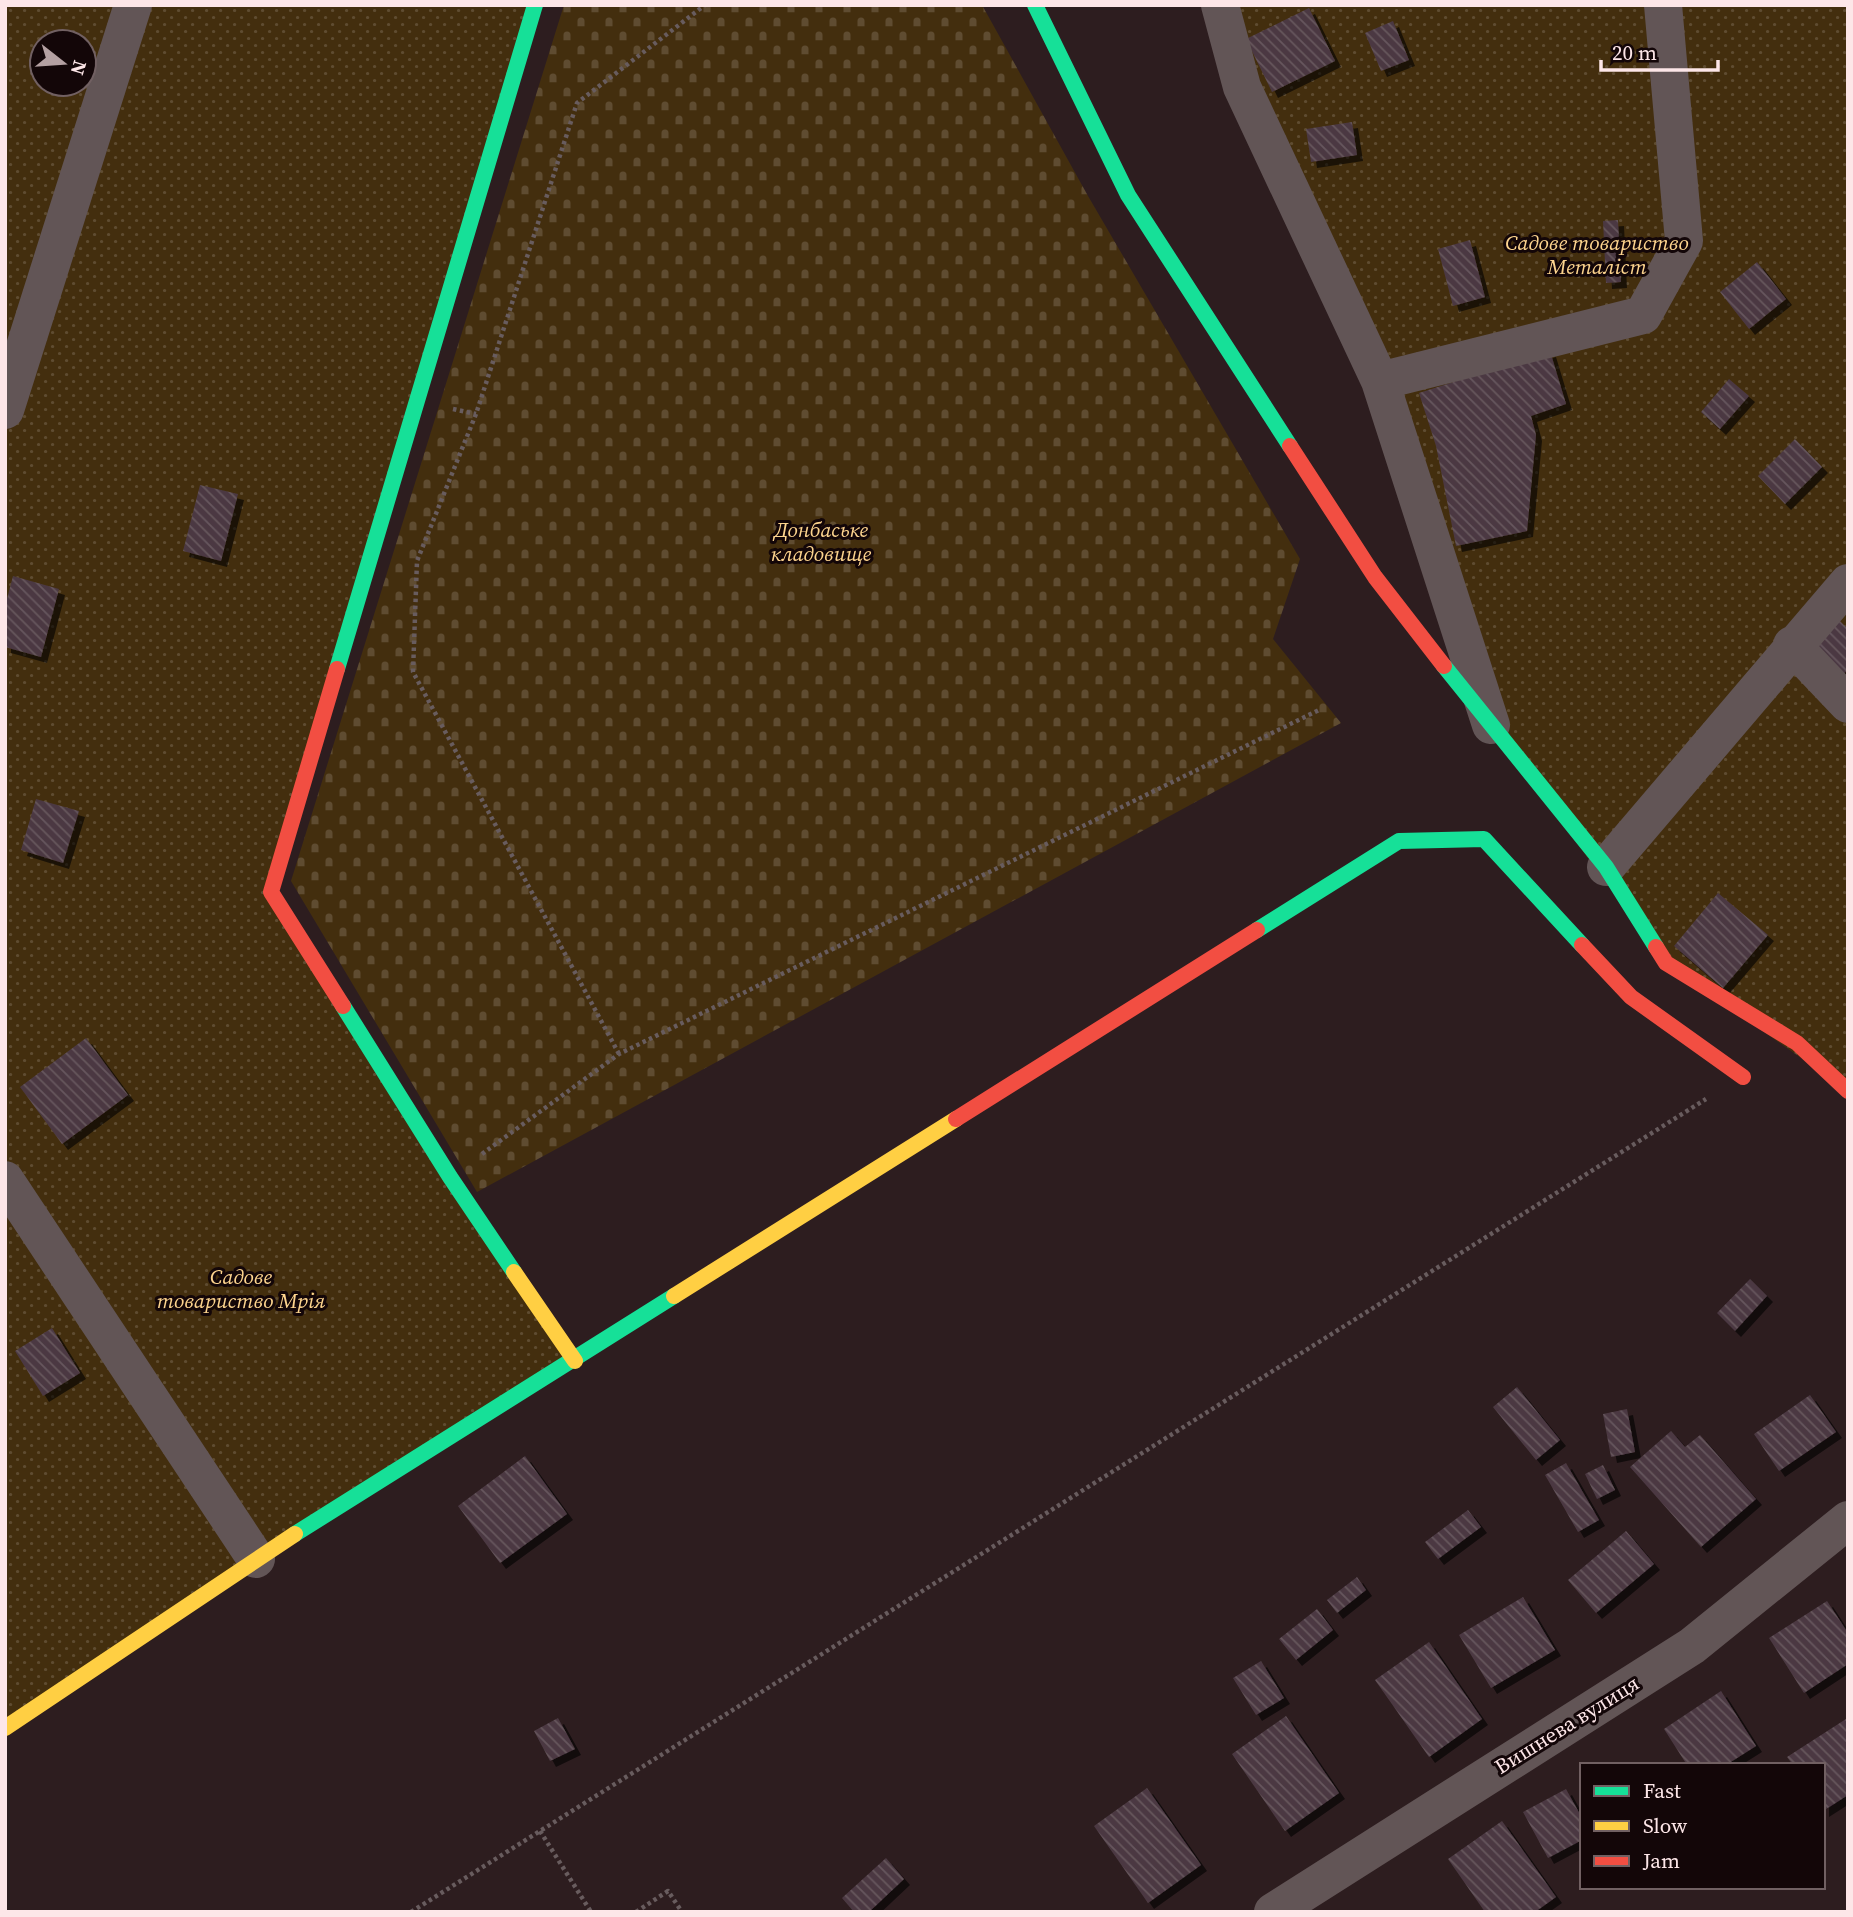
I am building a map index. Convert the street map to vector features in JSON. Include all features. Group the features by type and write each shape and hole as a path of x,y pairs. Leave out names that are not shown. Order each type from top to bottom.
{"street":[{"path":"5,410 132,5"},
{"path":"535,5 271,892 450,1177 575,1361"},
{"path":"1035,5 1128,195 1375,577 1494,732 1606,867 1666,962 1797,1043 1848,1091"},
{"path":"1220,5 1242,87 1380,381 1494,732"},
{"path":"1380,381 1643,315 1684,241 1662,5"},
{"path":"1606,867 1848,583"},
{"path":"1793,645 1848,704"},
{"path":"5,1728 256,1559 1399,841 1484,839 1631,997 1743,1077"},
{"path":"5,1180 256,1559"},
{"name":"Вишнева вулиця","path":"1273,1912 1692,1646 1848,1520"}],"path":[{"path":"618,1054 414,672 417,561 476,414 577,103 705,5"},
{"path":"450,1177 618,1054 1321,709"},
{"path":"411,1912 1743,1077"},
{"path":"540,1831 591,1912"},
{"path":"636,1912 668,1891 681,1912"}],"green space":[{"name":"Садове товариство Мрія","path":"5,5 535,5 271,892 575,1361 5,1728"},
{"name":"Донбаське кладовище","path":"564,5 982,5 1088,196 1300,559 1273,639 1341,723 477,1192 291,881"},
{"name":"Садове товариство Металіст","path":"1220,5 1848,5 1848,1091 1666,963 1494,732"}],"building":[{"path":"1309,8 1335,61 1272,92 1246,39"},
{"path":"1393,21 1409,60 1381,71 1365,33"},
{"path":"1352,122 1357,155 1311,162 1306,129"},
{"path":"1618,220 1621,282 1606,283 1603,221"},
{"path":"1470,240 1485,297 1453,306 1438,249"},
{"path":"1757,262 1786,299 1749,329 1720,292"},
{"path":"1550,351 1566,404 1531,416 1536,435 1527,531 1456,546 1436,446 1419,393"},
{"path":"1729,379 1749,396 1720,429 1701,412"},
{"path":"1795,439 1822,467 1785,504 1758,476"},
{"path":"200,485 238,494 221,561 183,551"},
{"path":"13,576 59,589 41,657 5,647 5,606"},
{"path":"1839,620 1848,629 1848,670 1842,675 1813,645"},
{"path":"36,799 79,811 63,863 21,850"},
{"path":"1718,893 1768,935 1723,988 1674,946"},
{"path":"86,1038 128,1095 62,1144 20,1087"},
{"path":"1750,1279 1767,1296 1735,1331 1717,1313"},
{"path":"52,1328 80,1373 43,1396 15,1351"},
{"path":"1517,1387 1560,1440 1536,1460 1493,1407"},
{"path":"1810,1395 1836,1432 1779,1471 1754,1434"},
{"path":"1627,1409 1635,1452 1611,1457 1603,1414"},
{"path":"1671,1431 1685,1447 1700,1435 1756,1499 1701,1547 1630,1467"},
{"path":"525,1456 567,1514 500,1563 458,1506"},
{"path":"1566,1463 1599,1520 1578,1532 1545,1475"},
{"path":"1603,1465 1615,1490 1597,1499 1585,1474"},
{"path":"1468,1510 1481,1527 1438,1559 1425,1542"},
{"path":"1626,1531 1654,1564 1596,1613 1568,1580"},
{"path":"1357,1577 1366,1590 1337,1613 1327,1600"},
{"path":"1523,1597 1555,1650 1491,1688 1459,1635"},
{"path":"1827,1601 1848,1633 1848,1664 1804,1693 1769,1638"},
{"path":"1317,1609 1333,1630 1296,1660 1279,1639"},
{"path":"1429,1642 1482,1719 1429,1757 1375,1680"},
{"path":"1261,1661 1284,1698 1256,1715 1233,1678"},
{"path":"1721,1691 1756,1746 1729,1763 1686,1763 1664,1729"},
{"path":"1286,1716 1339,1793 1285,1831 1232,1754"},
{"path":"558,1718 575,1749 550,1761 534,1731"},
{"path":"1846,1719 1848,1795 1825,1810 1825,1763 1792,1763 1787,1757"},
{"path":"1147,1788 1201,1865 1148,1903 1094,1826"},
{"path":"1566,1789 1580,1814 1580,1841 1548,1858 1523,1812"},
{"path":"1502,1821 1556,1897 1535,1912 1485,1912 1448,1859"},
{"path":"886,1858 904,1879 869,1912 854,1912 842,1898"}],"traffic: fast":[{"path":"337,669 535,5"},
{"path":"1035,5 1128,195 1290,446"},
{"path":"1444,666 1606,867 1656,947"},
{"path":"1257,930 1399,841 1484,839 1582,945"},
{"path":"343,1006 450,1177 514,1272"},
{"path":"295,1534 674,1296"}],"traffic: slow":[{"path":"674,1296 956,1119"},
{"path":"514,1272 575,1361"},
{"path":"5,1728 295,1534"}],"traffic: jam":[{"path":"1290,446 1375,577 1444,666"},
{"path":"337,669 271,892 343,1006"},
{"path":"956,1119 1257,930"},
{"path":"1582,945 1631,997 1743,1077"},
{"path":"1656,947 1666,963 1797,1043 1848,1091"}]}
